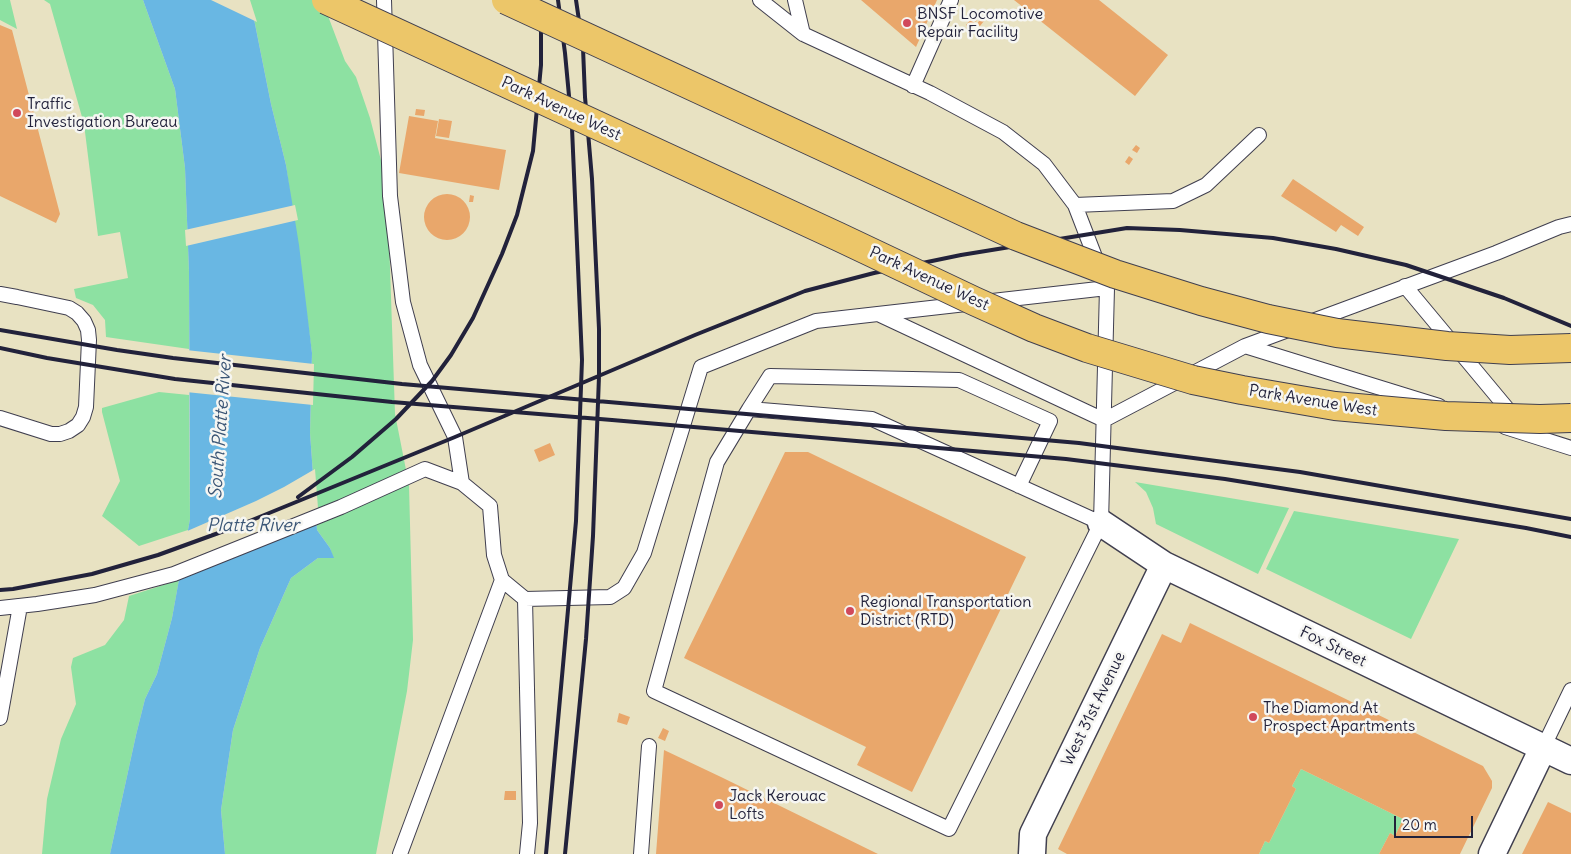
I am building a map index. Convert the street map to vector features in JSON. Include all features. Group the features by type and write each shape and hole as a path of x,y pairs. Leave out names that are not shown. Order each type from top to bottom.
{"main road":[{"name":"Park Avenue West","path":"326,0 974,301 1034,328 1086,348 1194,380 1335,406 1446,416 1571,418"},
{"path":"506,0 1007,232 1070,258 1125,277 1239,312 1337,333 1447,346 1510,350 1571,348"}],"street":[{"name":"Fox Street","path":"1101,523 1164,565 1571,761"},
{"name":"West 31st Avenue","path":"1032,854 1033,834 1164,565"},
{"path":"1492,854 1542,748"}],"lane":[{"path":"384,0 390,196 403,302 420,365 455,437 462,483"},
{"path":"760,0 803,34 913,86 1003,132 1044,164 1075,205 1107,288 1101,523 948,829 654,691 717,462 770,376 958,380 1050,421 1019,486"},
{"path":"795,0 803,34"},
{"path":"913,86 951,0"},
{"path":"1075,205 1173,201 1206,185 1259,135"},
{"path":"1104,420 1246,346 1571,224"},
{"path":"1405,286 1528,434"},
{"path":"0,608 95,594 174,574 341,507 425,469 462,483 490,506 494,555 502,580 525,599 610,597 624,588 644,553 701,367 816,321 1107,288"},
{"path":"0,294 69,308 84,321 88,330 89,340 86,407 78,425 70,431 50,434 0,418"},
{"path":"878,314 1104,420"},
{"path":"1246,346 1398,392 1571,448"},
{"path":"749,409 872,419 1101,523"},
{"path":"400,854 502,580"},
{"path":"525,599 530,822 527,854"},
{"path":"0,718 20,606"},
{"path":"1542,748 1571,690"},
{"path":"640,854 648,746"}],"green space":[{"path":"0,0 10,0 17,29 0,20"},
{"path":"44,0 143,0 175,89 185,168 189,272 189,349 106,337 105,320 93,305 76,298 74,289 128,278 120,232 98,236 84,124 50,4"},
{"path":"248,0 322,0 345,61 356,77 370,118 383,168 388,209 395,414 409,485 413,640 407,691 376,854 225,854 221,810 233,730 260,648 291,578 318,558 333,558 330,548 317,530 310,433 312,353 286,165 271,104 254,19"},
{"path":"159,392 189,395 190,519 188,530 139,546 102,516 120,481 102,408"},
{"path":"1135,482 1289,508 1258,574 1156,524 1153,508 1146,492"},
{"path":"1294,511 1459,539 1411,639 1266,569"},
{"path":"179,580 172,618 157,674 145,699 110,854 42,854 47,799 61,739 76,704 71,667 73,658 105,645 124,620 129,596"},
{"path":"1301,769 1403,819 1395,836 1390,833 1379,854 1259,854 1265,841 1269,843 1296,789 1292,786"}],"water":[{"name":"Platte River","path":"143,0 248,0 254,19 271,104 286,165 299,245 312,353 310,433 317,530 330,548 334,558 318,558 291,578 260,648 233,730 221,810 225,854 110,854 145,699 157,674 172,618 190,519 189,272 185,168 175,89"}],"pier":[{"path":"211,0 250,0 257,22"},
{"path":"295,205 298,220 186,246 185,230"},
{"path":"186,350 314,364 313,405 186,392"},
{"path":"315,469 319,521 177,577 185,532 256,501"}],"building":[{"name":"BNSF Locomotive Repair Facility","path":"861,0 937,0 916,47"},
{"path":"1014,0 1099,0 1168,55 1135,96"},
{"path":"976,14 979,16 976,22 972,19"},
{"path":"981,18 984,21 980,26 977,24"},
{"path":"970,20 975,23 970,29 966,25"},
{"name":"Traffic Investigation Bureau","path":"0,25 12,30 60,214 56,223 0,196"},
{"path":"416,109 425,110 424,116 415,115"},
{"path":"409,116 438,121 435,138 506,150 499,190 399,173"},
{"path":"439,119 452,121 449,138 436,136"},
{"path":"1136,145 1140,148 1137,153 1132,150"},
{"path":"1129,156 1133,159 1129,165 1125,162"},
{"path":"1293,179 1364,227 1358,236 1341,225 1336,232 1281,196"},
{"path":"443,194 451,194 460,198 466,204 470,217 466,230 460,236 451,240 443,240 434,236 428,230 424,221 424,213 428,204 434,198"},
{"path":"470,195 474,196 473,202 469,202"},
{"path":"550,443 555,455 539,462 534,450"},
{"path":"785,452 808,452 1026,557 912,792 857,765 866,747 684,658"},
{"name":"The Diamond At Prospect Apartments","path":"1190,623 1483,766 1492,781 1492,788 1460,854 1379,854 1390,833 1395,836 1403,819 1301,769 1292,786 1296,789 1269,843 1265,841 1259,854 1067,854 1058,849 1162,634 1181,643"},
{"path":"619,713 630,717 627,725 617,722"},
{"path":"663,728 669,731 665,741 658,738"},
{"name":"Jack Kerouac Lofts","path":"664,750 721,777 878,854 656,854"},
{"path":"505,791 516,791 516,800 504,800"},
{"path":"1548,802 1571,813 1571,854 1522,854"}],"railway":[{"path":"298,497 352,457 396,419 432,381 451,355 473,318 502,254 517,215 533,151 541,65 541,32 537,0"},
{"path":"546,854 576,521 582,360 572,128 558,0"},
{"path":"565,854 586,639 593,536 599,376 599,329 592,179 583,48 576,0"},
{"path":"0,590 92,574 158,555 235,527 805,291 874,273 961,255 1127,228 1180,230 1273,238 1336,249 1406,265 1504,298 1571,326"},
{"path":"0,330 173,358 402,384 1079,443 1300,472 1571,519"},
{"path":"0,348 47,358 175,379 392,402 1066,459 1225,479 1571,537"}],"place":[{"name":"BNSF Locomotive Repair Facility","path":"907,23"},
{"name":"Traffic Investigation Bureau","path":"17,113"},
{"name":"Regional Transportation District (RTD)","path":"850,611"},
{"name":"The Diamond At Prospect Apartments","path":"1253,717"},
{"name":"Jack Kerouac Lofts","path":"719,805"}],"water label":[{"name":"South Platte River","path":"221,427"}]}
